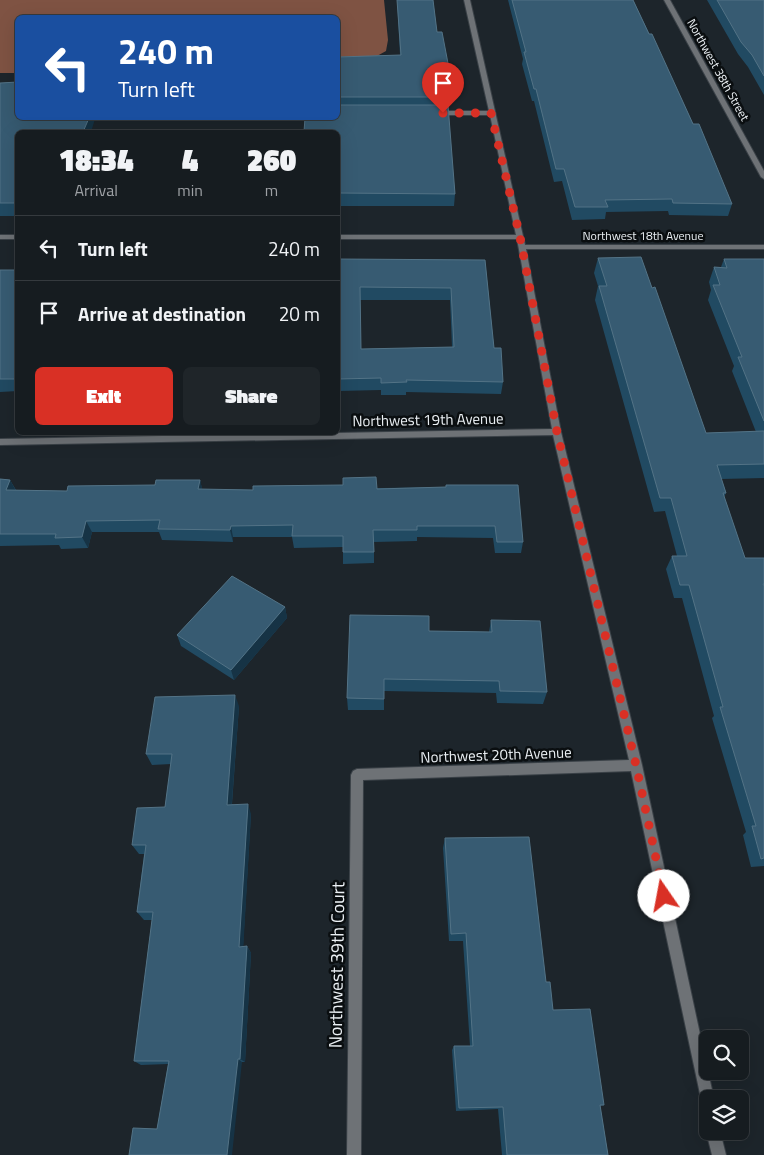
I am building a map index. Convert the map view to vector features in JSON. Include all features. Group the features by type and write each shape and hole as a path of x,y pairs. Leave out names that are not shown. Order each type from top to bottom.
{"street":[{"path":"466,0 521,242 557,432 636,765 705,1090"},
{"name":"Northwest 38th Street","path":"667,0 764,177"},
{"path":"431,113 491,113"},
{"path":"0,237 15,237"},
{"name":"Northwest 18th Avenue","path":"340,237 764,247"},
{"name":"Northwest 19th Avenue","path":"0,442 557,432"},
{"name":"Northwest 20th Avenue","path":"357,775 636,765"},
{"name":"Northwest 39th Court","path":"354,1155 357,775"},
{"path":"716,1140 718,1155"}],"shaded area":[{"path":"0,0 384,0 388,40 386,51 368,61 340,60 340,15 15,15 15,73 0,73"}],"building":[{"path":"397,0 433,0 437,32 442,32 451,79 446,79 448,97 340,97 340,57 401,55"},
{"path":"512,0 633,0 649,34 652,34 693,124 699,124 732,204 673,203 672,199 605,200 608,207 575,207 564,169 556,169"},
{"path":"717,0 764,0 764,76 752,55 741,42"},
{"path":"15,82 15,120 88,120 84,130 15,130 15,203 0,203 0,83"},
{"path":"340,105 448,105 455,194 340,193 340,130 304,130 305,120 340,120"},
{"path":"641,257 652,288 655,287 706,433 764,431 764,464 717,465 726,493 723,493 745,558 764,558 764,858 761,859 752,826 756,826 720,707 723,707 689,585 680,585 672,556 687,556 671,498 660,498 599,286 607,286 598,258"},
{"path":"340,259 485,260 494,348 501,348 503,382 406,380 407,382 381,383 381,378 340,379","holes":["360,287 451,288 454,347 361,349"]},
{"path":"724,259 764,259 764,421 738,357 742,357 713,285 720,285 714,267 727,268"},
{"path":"0,270 15,270 15,379 0,379"},
{"path":"376,477 377,489 446,487 446,485 518,485 523,542 497,542 495,526 417,526 417,530 373,530 374,552 343,552 343,536 292,536 293,525 231,526 230,530 158,529 160,520 86,521 82,537 55,538 56,534 0,534 0,479 10,480 6,490 67,491 68,486 155,485 156,480 200,480 198,489 253,490 253,486 343,485 343,478"},
{"path":"232,576 285,607 231,670 177,635"},
{"path":"350,615 429,616 429,631 492,632 491,620 540,621 547,692 500,691 499,681 384,679 384,699 347,698"},
{"path":"235,695 227,805 248,804 239,947 247,946 240,1059 238,1059 227,1155 129,1155 133,1128 157,1129 169,1061 134,1061 153,912 137,912 146,845 132,845 137,808 165,807 172,754 146,754 155,697"},
{"path":"529,837 546,982 550,982 553,1010 590,1009 604,1105 600,1105 608,1155 507,1155 503,1107 459,1108 454,1046 473,1046 466,933 451,934 445,838"}],"route":[{"path":"443,113 491,113 520,237 557,432 636,765 664,896"}]}
